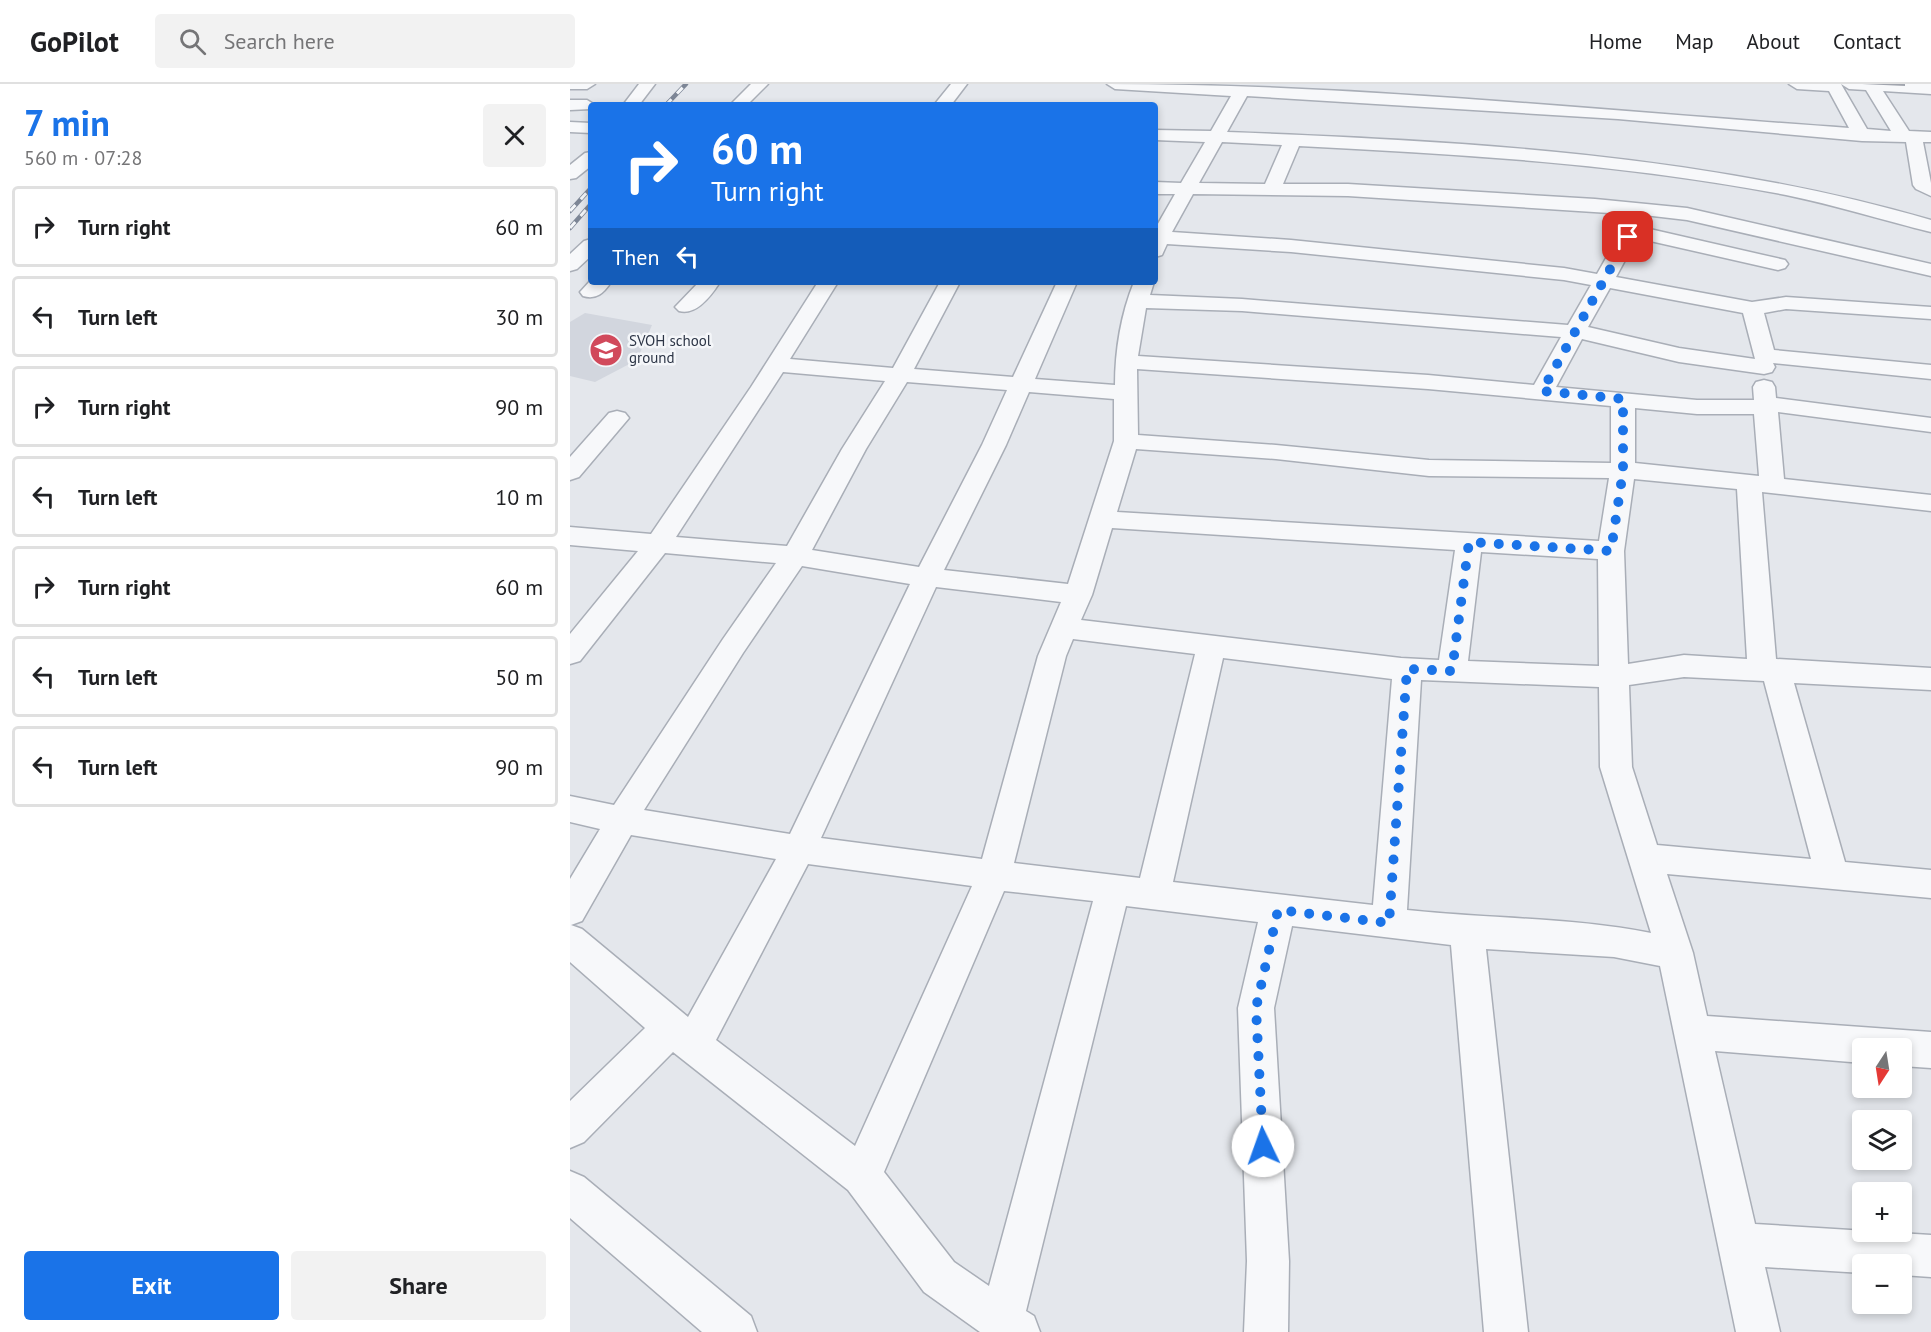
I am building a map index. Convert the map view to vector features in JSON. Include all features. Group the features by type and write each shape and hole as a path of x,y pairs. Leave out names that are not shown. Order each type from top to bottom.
{"street":[{"path":"570,84 587,84"},
{"path":"633,102 647,84"},
{"path":"741,102 760,84"},
{"path":"944,102 958,84"},
{"path":"1114,84 1133,89 1242,91 1480,110 1697,120 1862,136 1916,137"},
{"path":"1480,110 1483,84"},
{"path":"1797,84 1931,89"},
{"path":"1839,85 1862,136"},
{"path":"1871,85 1916,137 1922,185 1931,190"},
{"path":"1158,240 1189,189 1242,91"},
{"path":"570,105 587,105"},
{"path":"570,127 588,128"},
{"path":"1158,135 1478,146 1509,178 1641,210 1687,214 1931,270"},
{"path":"1272,189 1293,139"},
{"path":"570,148 588,149"},
{"path":"570,174 588,159"},
{"path":"1158,188 1348,190 1654,170 1728,178 1881,210 1931,226"},
{"path":"1542,391 1641,210 1654,170"},
{"path":"1630,230 1778,264"},
{"path":"1784,238 1778,264 1760,307 1765,405 1761,484 1769,670 1832,875"},
{"path":"1158,242 1374,254 1564,274 1760,307 1786,303 1931,313"},
{"path":"570,265 588,248"},
{"path":"686,307 707,285"},
{"path":"570,654 658,543 826,285"},
{"path":"570,910 622,820 733,646 795,556 949,285"},
{"path":"570,1128 683,1036 799,849 927,577 994,445 1066,285"},
{"path":"862,1176 994,874 1052,656 1078,595 1126,441 1126,362 1140,291 1242,305 1576,332 1679,355 1931,372"},
{"path":"1126,362 1542,391 1697,407 1765,405 1931,425"},
{"path":"776,365 1126,393"},
{"path":"1623,399 1623,471 1611,551 1612,677 1616,766 1675,953 1758,1332"},
{"path":"570,471 618,418"},
{"path":"1126,441 1276,452 1429,468 1647,471 1931,502"},
{"path":"1102,519 1611,551"},
{"path":"570,536 795,556 927,577 1078,595"},
{"path":"1452,671 1469,542"},
{"path":"1064,628 1407,669 1612,677 1684,666 1931,679"},
{"path":"1153,895 1211,646"},
{"path":"1389,923 1407,669"},
{"path":"570,809 622,820 799,849 1113,890 1467,932 1588,938 1675,953"},
{"path":"1645,858 1931,884"},
{"path":"570,940 683,1036 862,1176 939,1277 1010,1327 1113,890"},
{"path":"1266,1332 1268,1261 1256,1008 1278,910"},
{"path":"1467,932 1506,1332"},
{"path":"1692,1032 1931,1050"},
{"path":"570,1191 735,1332"},
{"path":"1739,1244 1931,1256"}],"shaded area":[{"name":"SVOH school ground","path":"585,313 652,325 637,360 595,382 570,376 570,322"}],"railway":[{"path":"669,102 686,84"},
{"path":"570,211 588,191"},
{"path":"570,228 588,207"}],"place":[{"name":"SVOH school ground","path":"606,350"}],"route":[{"path":"1263,1146 1256,1008 1278,910 1389,923 1407,669 1452,671 1469,542 1611,551 1623,471 1623,399 1542,391 1628,237"}]}
